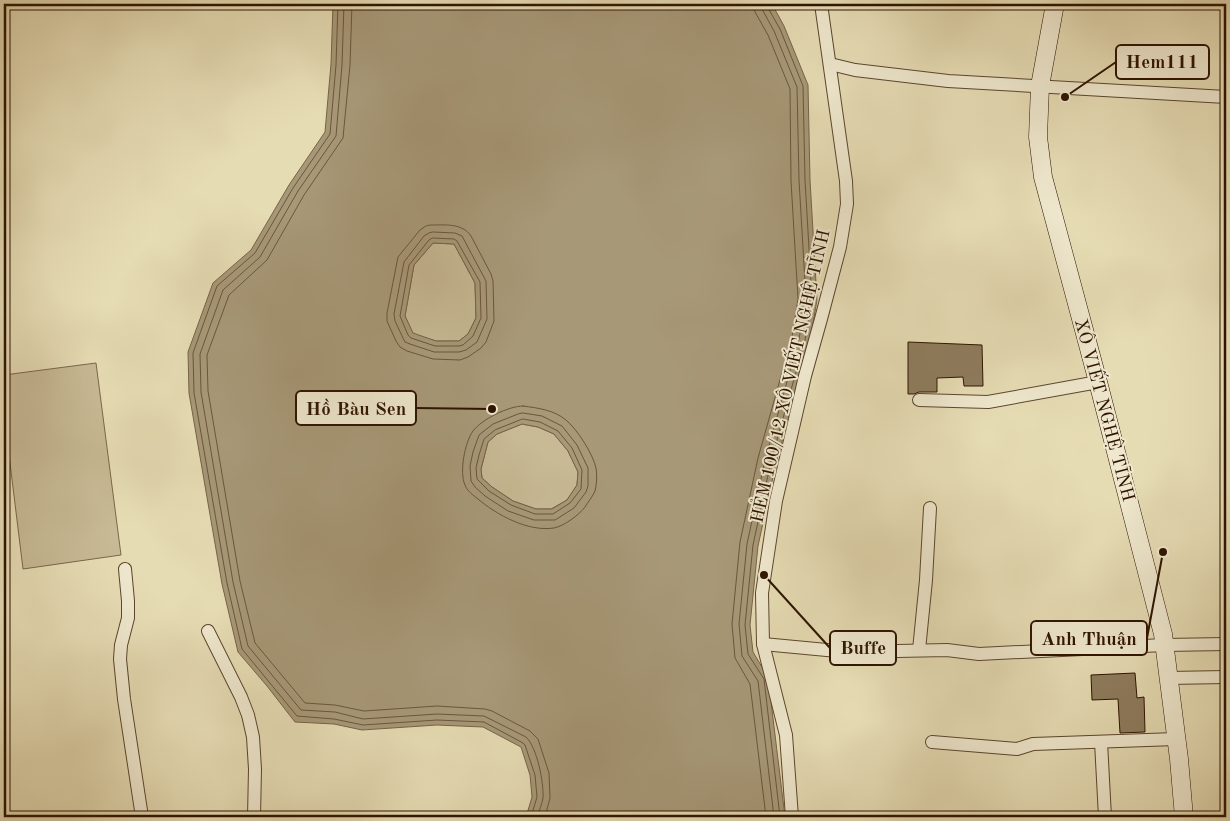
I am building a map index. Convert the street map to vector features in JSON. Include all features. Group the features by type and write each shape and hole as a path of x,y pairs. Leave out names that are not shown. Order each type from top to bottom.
{"street":[{"name":"HẺM 100/12 XÔ VIẾT NGHỆ TĨNH","path":"792,817 786,735 763,644 762,593 776,501 805,376 840,247 847,204 846,181 821,4"},
{"name":"XÔ VIẾT NGHỆ TĨNH","path":"1055,4 1040,86 1038,137 1043,177 1163,634 1184,817"},
{"path":"830,64 855,70 948,81 1226,97"},
{"path":"919,400 988,402 1098,382"},
{"path":"919,650 926,580 930,508"},
{"path":"125,569 128,618 121,645 120,660 142,817"},
{"path":"208,631 242,697 248,715 253,737 255,768 254,817"},
{"path":"763,644 848,652 947,650 979,654 1164,645 1226,644"},
{"path":"1168,678 1226,677"},
{"path":"932,742 1017,749 1033,744 1176,740"},
{"path":"1101,742 1105,817"}],"shaded area":[{"path":"433,243 454,244 475,283 476,318 468,334 459,341 436,341 413,334 405,316 414,265"},
{"path":"96,363 121,555 23,569 4,414 4,375"},
{"path":"522,424 538,427 554,434 568,451 578,472 577,485 567,500 551,509 536,509 513,501 482,478 481,469 488,442 497,434"}],"water":[{"path":"333,4 772,4 784,26 808,85 810,180 817,300 810,341 776,463 758,546 750,625 753,652 768,677 785,817 526,817 532,797 530,775 521,747 483,727 437,725 362,730 334,724 295,722 238,652 222,584 189,393 188,352 213,283 251,250 289,185 325,132 331,64","holes":["433,243 454,244 475,283 476,318 468,334 459,341 436,341 413,333 405,316 414,265","522,424 538,427 554,434 568,451 578,472 577,485 567,500 552,509 536,509 513,501 482,478 481,469 488,442 497,434"]}],"building":[{"path":"908,342 982,345 983,386 964,386 963,377 937,378 937,392 908,394"},
{"path":"1135,673 1137,698 1144,697 1145,732 1120,733 1118,699 1092,700 1091,675"}],"place":[{"name":"Hem111","path":"1065,97"},
{"name":"Hồ Bàu Sen","path":"492,409"},
{"name":"Anh Thuận","path":"1163,552"},
{"name":"Buffe","path":"764,575"}]}
